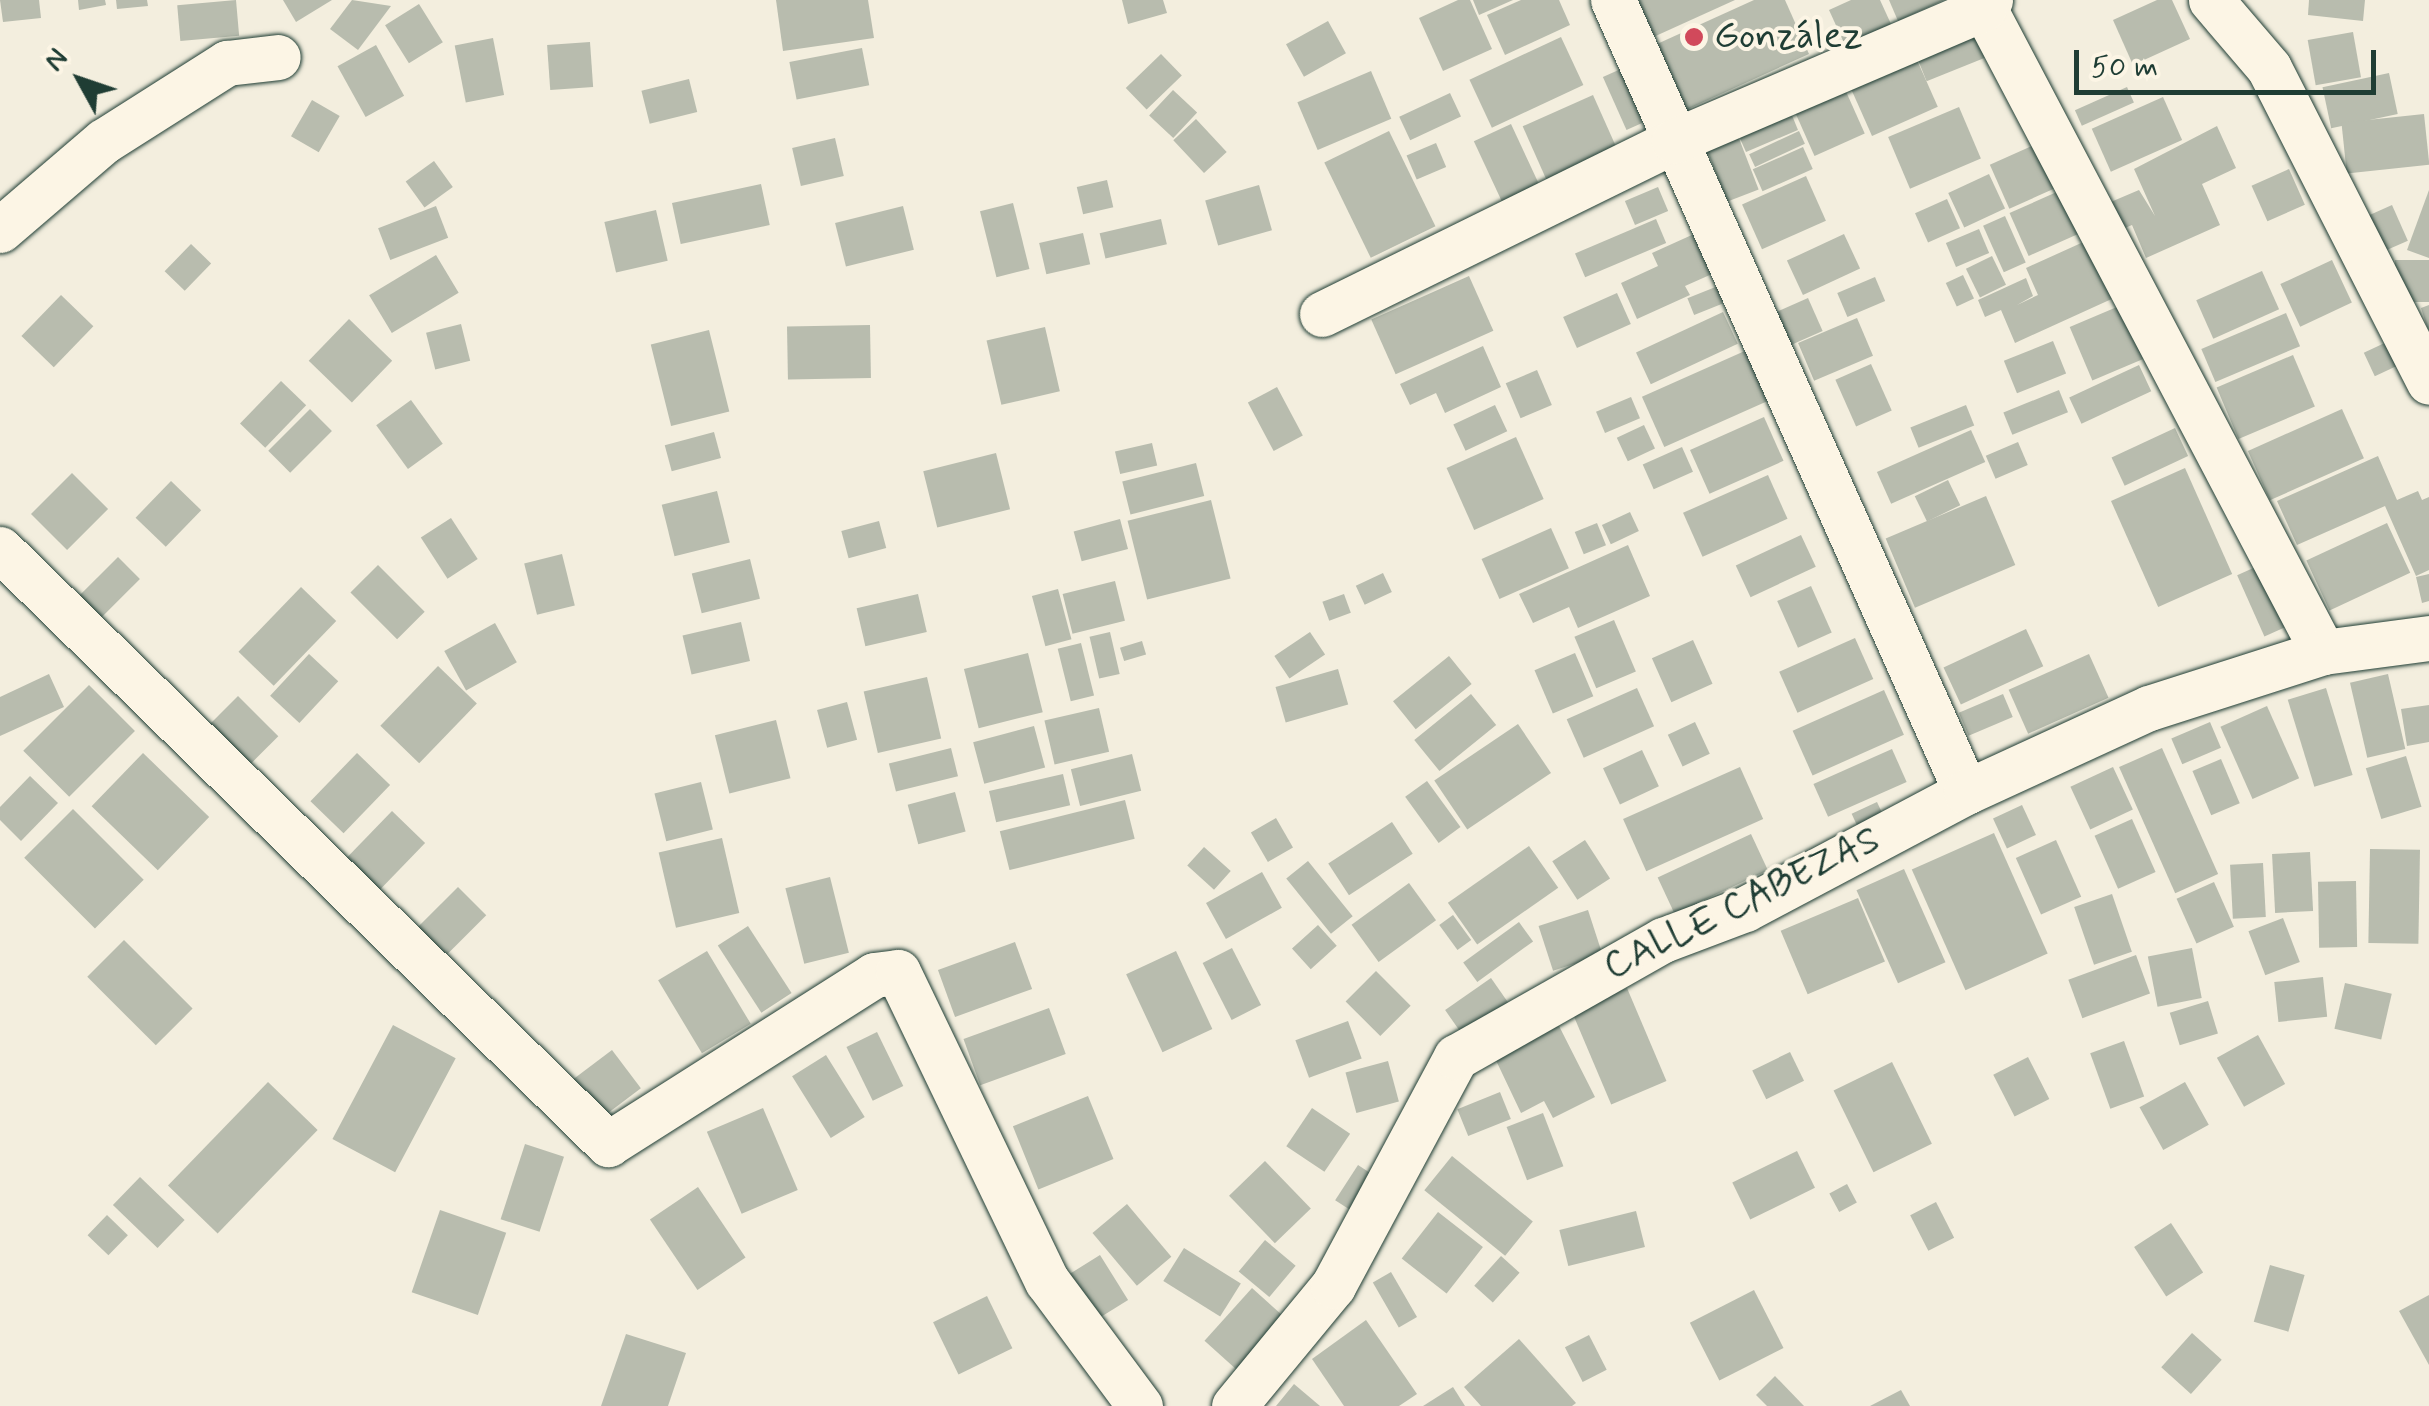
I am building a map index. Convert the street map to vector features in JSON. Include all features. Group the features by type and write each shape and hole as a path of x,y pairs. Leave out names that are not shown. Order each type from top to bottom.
{"street":[{"path":"1612,0 1966,792"},
{"path":"2212,0 2269,68 2429,382"},
{"path":"1322,314 1674,141 1987,4 2323,652"},
{"path":"0,230 104,141 228,63 278,56"},
{"path":"0,549 608,1144 874,975 898,972 1047,1281 1140,1406"},
{"name":"CALLE CABEZAS","path":"1234,1406 1333,1286 1456,1057 1633,955 1745,909 1966,792 2149,708 2323,652 2429,638"}],"building":[{"path":"0,0 39,0 41,18 3,22"},
{"path":"78,0 105,0 106,5 79,10"},
{"path":"116,0 147,0 148,6 117,9"},
{"path":"236,0 239,36 180,41 177,5"},
{"path":"283,0 332,0 296,22"},
{"path":"352,0 391,6 358,50 330,29"},
{"path":"776,0 868,0 874,38 783,51"},
{"path":"1122,0 1163,0 1167,13 1128,24"},
{"path":"1458,0 1470,0 1492,49 1443,71 1419,18"},
{"path":"1473,0 1513,0 1479,15"},
{"path":"1521,0 1559,0 1570,25 1505,55 1487,15"},
{"path":"1631,0 1735,0 1649,39"},
{"path":"1754,0 1785,0 1809,54 1686,110 1657,44"},
{"path":"1851,0 1880,0 1891,24 1845,45 1829,10"},
{"path":"1889,0 1944,0 1898,21"},
{"path":"2157,0 2172,0 2190,39 2133,65 2113,20"},
{"path":"2309,0 2365,0 2363,21 2308,15"},
{"path":"419,4 443,42 409,63 385,25"},
{"path":"1328,21 1346,53 1304,77 1286,44"},
{"path":"1973,28 1985,58 1927,81 1915,52"},
{"path":"2353,32 2361,77 2316,85 2308,40"},
{"path":"1561,37 1583,85 1492,128 1469,80"},
{"path":"493,38 504,95 466,102 455,45"},
{"path":"590,42 593,87 550,90 547,45"},
{"path":"376,45 404,96 366,117 338,66"},
{"path":"862,48 869,85 797,99 789,62"},
{"path":"1913,51 1938,107 1872,136 1847,80"},
{"path":"1161,54 1182,76 1147,110 1126,88"},
{"path":"1623,68 1647,121 1626,130 1603,77"},
{"path":"1371,71 1391,119 1318,150 1297,102"},
{"path":"2389,73 2398,114 2331,128 2322,87"},
{"path":"689,79 697,112 650,124 641,91"},
{"path":"1844,87 1865,134 1814,156 1794,109"},
{"path":"2127,87 2134,103 2082,126 2075,110"},
{"path":"1173,90 1197,113 1173,138 1149,116"},
{"path":"1450,93 1461,117 1410,140 1399,117"},
{"path":"1593,95 1621,157 1550,188 1523,126"},
{"path":"2163,97 2182,140 2111,172 2092,129"},
{"path":"312,100 340,116 319,152 291,136"},
{"path":"1959,107 1981,159 1910,189 1888,137"},
{"path":"1789,108 1798,130 1746,152 1738,134"},
{"path":"2424,114 2429,165 2347,173 2341,123"},
{"path":"1196,119 1227,152 1204,173 1173,140"},
{"path":"1511,124 1540,186 1503,203 1474,141"},
{"path":"2217,126 2236,168 2202,184 2220,225 2146,258 2132,225 2118,231 2106,204 2139,190 2155,216 2134,169"},
{"path":"1735,128 1759,190 1727,202 1703,140"},
{"path":"1389,131 1435,226 1371,258 1324,163"},
{"path":"1799,131 1805,144 1755,167 1749,154"},
{"path":"835,138 844,176 801,186 792,148"},
{"path":"2041,142 2061,186 2009,209 1990,165"},
{"path":"1436,143 1446,167 1417,179 1407,156"},
{"path":"1803,147 1813,169 1763,191 1753,169"},
{"path":"434,161 453,187 424,207 406,182"},
{"path":"2289,169 2305,205 2267,221 2252,186"},
{"path":"1989,174 2005,208 1964,227 1948,193"},
{"path":"1806,176 1826,221 1762,249 1742,204"},
{"path":"1107,180 1113,207 1083,214 1077,187"},
{"path":"761,184 770,225 681,244 672,203"},
{"path":"1259,185 1272,230 1218,246 1205,200"},
{"path":"1658,187 1668,211 1635,225 1625,201"},
{"path":"2068,187 2087,230 2029,256 2010,213"},
{"path":"2429,190 2429,258 2407,250"},
{"path":"1947,199 1960,228 1928,242 1915,213"},
{"path":"1013,203 1029,269 996,277 980,211"},
{"path":"2392,205 2408,241 2380,253 2365,217"},
{"path":"436,206 448,238 390,260 378,228"},
{"path":"903,206 914,250 846,267 835,223"},
{"path":"656,210 668,261 616,273 604,222"},
{"path":"2005,216 2026,263 2004,272 1983,226"},
{"path":"1161,219 1167,244 1105,259 1100,233"},
{"path":"1656,219 1666,243 1585,277 1575,253"},
{"path":"1979,229 1989,253 1956,267 1946,243"},
{"path":"1083,233 1090,264 1046,274 1039,243"},
{"path":"1694,234 1712,274 1685,286 1690,295 1637,319 1621,283 1658,266 1652,253"},
{"path":"1844,234 1860,268 1803,295 1787,261"},
{"path":"2090,239 2116,297 2015,343 2001,310 1985,317 1978,300 2026,278 2033,296 2017,305 2038,295 2026,268"},
{"path":"191,244 211,263 185,291 165,271"},
{"path":"436,255 459,293 392,333 369,295"},
{"path":"1992,256 2006,285 1980,297 1966,269"},
{"path":"2332,260 2352,303 2300,327 2280,284"},
{"path":"2395,260 2429,260 2429,302 2395,302"},
{"path":"2262,271 2279,309 2213,339 2196,300"},
{"path":"1963,275 1974,299 1957,307 1946,283"},
{"path":"1469,276 1493,331 1396,374 1371,320"},
{"path":"1875,277 1885,301 1847,317 1837,293"},
{"path":"1718,286 1725,303 1694,315 1687,298"},
{"path":"1617,293 1631,324 1577,348 1563,317"},
{"path":"61,295 93,326 54,367 21,336"},
{"path":"1808,298 1823,331 1787,347 1772,314"},
{"path":"2124,304 2147,357 2092,380 2070,327"},
{"path":"2429,305 2429,330 2428,330 2421,308"},
{"path":"1723,312 1738,344 1651,384 1636,353"},
{"path":"2286,313 2300,346 2215,382 2201,349"},
{"path":"1857,318 1873,356 1814,381 1798,343"},
{"path":"349,319 392,361 352,402 309,361"},
{"path":"461,324 470,361 435,370 426,333"},
{"path":"870,325 871,378 788,379 787,326"},
{"path":"1045,327 1060,391 1001,405 987,340"},
{"path":"709,330 729,412 671,426 651,345"},
{"path":"2391,340 2402,364 2375,376 2364,353"},
{"path":"2053,341 2066,373 2017,393 2004,361"},
{"path":"1483,346 1501,387 1445,413 1436,393 1410,405 1400,384"},
{"path":"1747,350 1769,400 1664,447 1642,397"},
{"path":"2293,355 2315,407 2238,439 2217,387"},
{"path":"1871,364 1892,411 1856,426 1835,380"},
{"path":"2139,365 2151,391 2081,424 2069,398"},
{"path":"1537,370 1552,405 1521,418 1506,383"},
{"path":"281,381 306,405 265,448 240,423"},
{"path":"1277,387 1303,436 1274,451 1248,402"},
{"path":"2059,390 2068,412 2012,435 2003,412"},
{"path":"1631,397 1640,418 1605,433 1596,412"},
{"path":"411,400 443,444 408,469 376,425"},
{"path":"1495,405 1507,431 1466,451 1453,424"},
{"path":"1966,405 1974,425 1919,448 1910,427"},
{"path":"310,409 332,431 290,473 268,451"},
{"path":"2342,409 2364,458 2270,500 2248,451"},
{"path":"1764,417 1784,461 1710,494 1690,450"},
{"path":"1644,425 1655,449 1628,461 1617,438"},
{"path":"2175,428 2188,456 2125,486 2112,458"},
{"path":"1971,430 1985,462 1891,504 1877,472"},
{"path":"714,432 721,458 672,471 665,445"},
{"path":"1516,437 1544,499 1474,530 1447,468"},
{"path":"2018,442 2028,465 1996,479 1986,456"},
{"path":"1152,443 1157,465 1120,474 1115,452"},
{"path":"1682,447 1693,472 1654,489 1643,464"},
{"path":"996,453 1010,509 937,527 923,471"},
{"path":"2378,456 2397,500 2418,491 2422,500 2429,497 2429,570 2416,576 2385,506 2297,545 2277,501"},
{"path":"1196,463 1204,496 1130,514 1122,481"},
{"path":"2185,468 2232,574 2158,607 2111,501"},
{"path":"72,473 108,509 67,550 31,514"},
{"path":"1768,475 1788,519 1703,557 1683,513"},
{"path":"1948,480 1960,505 1927,521 1915,496"},
{"path":"171,481 201,510 166,547 136,518"},
{"path":"717,491 730,542 675,556 662,505"},
{"path":"1986,496 2015,565 1915,608 1886,539"},
{"path":"1211,500 1231,579 1147,599 1128,521"},
{"path":"1630,512 1639,531 1611,544 1602,525"},
{"path":"451,518 478,559 447,579 421,538"},
{"path":"1120,519 1128,549 1082,561 1074,531"},
{"path":"879,521 886,548 849,558 841,531"},
{"path":"1597,523 1606,545 1584,554 1575,532"},
{"path":"2387,523 2410,573 2330,610 2306,561"},
{"path":"1551,528 1569,568 1499,599 1482,559"},
{"path":"1801,535 1816,567 1751,597 1736,565"},
{"path":"1628,545 1650,596 1578,628 1569,607 1533,623 1519,594"},
{"path":"562,554 575,605 537,615 524,563"},
{"path":"118,557 140,579 100,619 78,597"},
{"path":"750,559 760,599 702,613 692,574"},
{"path":"378,565 425,612 397,639 350,593"},
{"path":"2260,565 2287,626 2264,636 2237,575"},
{"path":"1383,573 1392,592 1365,605 1356,586"},
{"path":"2429,574 2429,601 2422,603 2416,577"},
{"path":"1115,581 1125,621 1073,634 1063,594"},
{"path":"1811,586 1832,633 1798,648 1777,601"},
{"path":"301,587 336,621 274,686 238,652"},
{"path":"1058,589 1071,639 1045,646 1032,596"},
{"path":"918,594 927,632 865,646 857,608"},
{"path":"1344,594 1351,613 1329,621 1322,602"},
{"path":"1614,620 1636,672 1596,688 1574,637"},
{"path":"741,622 750,661 692,674 683,635"},
{"path":"495,623 517,662 466,690 444,651"},
{"path":"2026,629 2043,666 1961,705 1944,667"},
{"path":"1110,632 1120,674 1099,679 1090,637"},
{"path":"1310,632 1325,654 1289,678 1274,656"},
{"path":"1855,638 1873,679 1797,713 1779,672"},
{"path":"1693,640 1713,684 1671,702 1652,658"},
{"path":"1142,641 1146,654 1124,661 1120,648"},
{"path":"1081,643 1094,695 1071,701 1058,649"},
{"path":"1028,653 1043,712 979,728 964,669"},
{"path":"1575,653 1593,696 1553,713 1534,670"},
{"path":"309,654 338,681 299,723 270,696"},
{"path":"2089,654 2109,698 2028,734 2009,690"},
{"path":"1449,656 1472,684 1416,729 1393,701"},
{"path":"438,666 477,704 419,763 380,726"},
{"path":"1338,669 1348,705 1286,722 1276,687"},
{"path":"49,674 64,707 0,736 0,697"},
{"path":"2388,674 2405,749 2367,758 2350,683"},
{"path":"927,677 941,738 878,753 864,692"},
{"path":"89,685 135,731 69,797 23,751"},
{"path":"1637,688 1654,726 1584,758 1567,719"},
{"path":"2326,688 2353,775 2314,787 2288,700"},
{"path":"1884,690 1904,735 1813,775 1793,731"},
{"path":"1471,694 1496,725 1439,771 1414,740"},
{"path":"2003,694 2013,717 1969,736 1959,713"},
{"path":"238,696 278,736 249,766 208,726"},
{"path":"847,702 857,740 827,748 817,710"},
{"path":"2429,705 2429,742 2407,746 2401,709"},
{"path":"2267,706 2299,778 2253,799 2220,727"},
{"path":"1099,708 1109,752 1055,764 1044,721"},
{"path":"776,720 791,778 729,793 715,735"},
{"path":"1695,722 1710,754 1683,766 1668,735"},
{"path":"2210,722 2221,748 2182,764 2171,738"},
{"path":"1518,724 1551,773 1467,829 1434,780"},
{"path":"1034,726 1045,768 984,784 973,742"},
{"path":"951,748 958,776 896,792 889,763"},
{"path":"2162,748 2218,874 2175,893 2119,767"},
{"path":"1892,749 1907,782 1828,817 1813,784"},
{"path":"1642,750 1659,786 1620,804 1603,768"},
{"path":"143,753 209,817 158,870 92,806"},
{"path":"357,753 390,785 344,833 310,801"},
{"path":"1132,754 1141,791 1080,806 1071,769"},
{"path":"2406,756 2421,807 2381,819 2366,768"},
{"path":"2221,759 2240,803 2211,815 2192,771"},
{"path":"1740,767 1763,819 1646,871 1623,819"},
{"path":"2113,767 2133,810 2090,829 2070,787"},
{"path":"1063,774 1070,805 996,822 989,791"},
{"path":"30,776 58,803 21,841 0,820 0,807"},
{"path":"1427,781 1461,827 1439,843 1405,797"},
{"path":"701,782 713,830 666,841 654,794"},
{"path":"955,792 966,832 918,844 908,805"},
{"path":"1125,800 1135,839 1010,870 1000,831"},
{"path":"1877,802 1888,826 1863,837 1852,814"},
{"path":"2022,805 2036,835 2007,848 1993,819"},
{"path":"73,809 144,880 95,929 24,858"},
{"path":"392,811 425,843 376,894 343,862"},
{"path":"1276,818 1293,847 1268,862 1251,832"},
{"path":"2132,819 2156,872 2118,889 2095,836"},
{"path":"1392,822 1413,854 1349,895 1328,863"},
{"path":"1994,833 2048,954 1965,990 1912,870"},
{"path":"1751,834 1768,870 1675,914 1658,878"},
{"path":"722,838 739,913 676,928 659,853"},
{"path":"1585,840 1610,879 1577,900 1552,861"},
{"path":"2056,840 2081,897 2041,915 2016,858"},
{"path":"1529,846 1558,888 1477,945 1448,903"},
{"path":"1204,847 1231,871 1214,890 1187,866"},
{"path":"2370,849 2420,850 2418,944 2368,943"},
{"path":"2310,852 2313,911 2275,913 2272,854"},
{"path":"1308,861 1353,916 1331,934 1286,879"},
{"path":"2263,863 2266,917 2233,919 2230,865"},
{"path":"1904,869 1945,962 1898,983 1856,890"},
{"path":"1262,872 1282,908 1226,939 1206,903"},
{"path":"830,877 849,953 804,964 785,888"},
{"path":"2356,881 2357,947 2319,948 2318,882"},
{"path":"2214,882 2234,927 2196,943 2177,899"},
{"path":"1409,883 1436,920 1379,962 1352,925"},
{"path":"458,887 486,915 438,963 410,935"},
{"path":"2112,894 2132,952 2094,965 2074,907"},
{"path":"1858,898 1885,962 1808,994 1781,931"},
{"path":"1588,910 1603,955 1553,971 1539,926"},
{"path":"1453,915 1471,940 1457,950 1439,925"},
{"path":"2283,918 2300,962 2265,975 2248,931"},
{"path":"1519,922 1533,941 1477,982 1463,963"},
{"path":"1318,925 1337,946 1311,969 1292,948"},
{"path":"748,926 792,993 761,1013 718,946"},
{"path":"124,940 193,1009 156,1045 87,977"},
{"path":"1015,942 1032,989 955,1017 938,970"},
{"path":"1232,948 1261,1005 1232,1020 1203,963"},
{"path":"2192,948 2202,998 2158,1007 2148,957"},
{"path":"707,951 751,1024 702,1053 658,980"},
{"path":"1176,951 1212,1029 1162,1052 1126,974"},
{"path":"2136,955 2150,994 2082,1018 2068,980"},
{"path":"1376,971 1411,1006 1380,1036 1346,1001"},
{"path":"2323,977 2327,1017 2278,1022 2274,982"},
{"path":"1491,978 1509,1004 1463,1036 1445,1010"},
{"path":"2345,983 2392,994 2381,1040 2334,1029"},
{"path":"1627,988 1666,1081 1611,1104 1572,1011"},
{"path":"2208,1001 2218,1034 2180,1045 2170,1013"},
{"path":"1049,1008 1066,1054 980,1085 963,1039"},
{"path":"1556,1020 1595,1097 1553,1118 1544,1101 1521,1113 1492,1052"},
{"path":"1348,1021 1362,1059 1309,1078 1295,1040"},
{"path":"393,1025 456,1058 395,1172 332,1139"},
{"path":"877,1032 903,1086 873,1101 846,1047"},
{"path":"2258,1035 2285,1084 2244,1107 2217,1058"},
{"path":"2124,1041 2144,1096 2110,1109 2090,1053"},
{"path":"612,1050 641,1088 602,1118 573,1079"},
{"path":"1790,1052 1804,1081 1766,1099 1752,1070"},
{"path":"826,1055 865,1117 831,1138 792,1076"},
{"path":"2028,1057 2049,1099 2015,1117 1993,1075"},
{"path":"1388,1061 1399,1102 1356,1113 1345,1072"},
{"path":"1892,1062 1932,1144 1873,1172 1834,1090"},
{"path":"268,1082 318,1130 218,1234 168,1186"},
{"path":"2185,1082 2209,1125 2163,1150 2140,1107"},
{"path":"1500,1092 1511,1119 1468,1136 1457,1109"},
{"path":"1088,1096 1113,1159 1038,1189 1013,1126"},
{"path":"763,1108 798,1190 742,1214 707,1132"},
{"path":"1312,1108 1350,1134 1324,1172 1286,1146"},
{"path":"1543,1113 1563,1166 1527,1180 1507,1127"},
{"path":"525,1144 564,1157 540,1232 501,1219"},
{"path":"1797,1151 1815,1188 1750,1219 1732,1183"},
{"path":"1452,1156 1533,1221 1505,1256 1424,1190"},
{"path":"1265,1161 1311,1208 1275,1243 1229,1196"},
{"path":"1358,1165 1375,1176 1352,1211 1335,1200"},
{"path":"140,1177 185,1220 158,1248 113,1205"},
{"path":"1847,1184 1857,1203 1839,1212 1829,1193"},
{"path":"698,1187 746,1257 697,1290 650,1219"},
{"path":"1936,1202 1954,1238 1928,1251 1910,1215"},
{"path":"1127,1204 1171,1257 1137,1286 1093,1233"},
{"path":"440,1210 506,1233 478,1315 412,1292"},
{"path":"1636,1211 1645,1247 1568,1266 1559,1230"},
{"path":"1438,1212 1483,1247 1447,1294 1402,1258"},
{"path":"107,1215 128,1235 108,1255 88,1235"},
{"path":"2171,1223 2203,1272 2166,1296 2134,1247"},
{"path":"1265,1240 1296,1266 1269,1297 1239,1271"},
{"path":"1184,1248 1241,1284 1220,1317 1163,1281"},
{"path":"1100,1255 1128,1300 1097,1320 1069,1275"},
{"path":"1501,1256 1520,1273 1493,1302 1474,1286"},
{"path":"2270,1265 2305,1275 2288,1332 2254,1322"},
{"path":"1391,1272 1417,1317 1399,1328 1373,1282"},
{"path":"1252,1288 1284,1317 1236,1370 1204,1341"},
{"path":"1754,1290 1784,1348 1719,1381 1690,1323"},
{"path":"2429,1295 2429,1365 2399,1311"},
{"path":"987,1296 1012,1348 958,1374 933,1322"},
{"path":"1366,1320 1417,1394 1399,1406 1344,1406 1312,1359"},
{"path":"2192,1333 2222,1360 2191,1394 2161,1367"},
{"path":"626,1334 686,1353 668,1406 601,1406"},
{"path":"1589,1335 1607,1370 1583,1382 1565,1347"},
{"path":"1519,1339 1576,1403 1481,1406 1464,1387"},
{"path":"1775,1376 1804,1406 1767,1406 1756,1395"},
{"path":"1294,1384 1320,1406 1276,1406"},
{"path":"1453,1387 1465,1406 1423,1406"},
{"path":"1901,1390 1910,1406 1870,1406"}],"place":[{"name":"González","path":"1694,37"}]}
